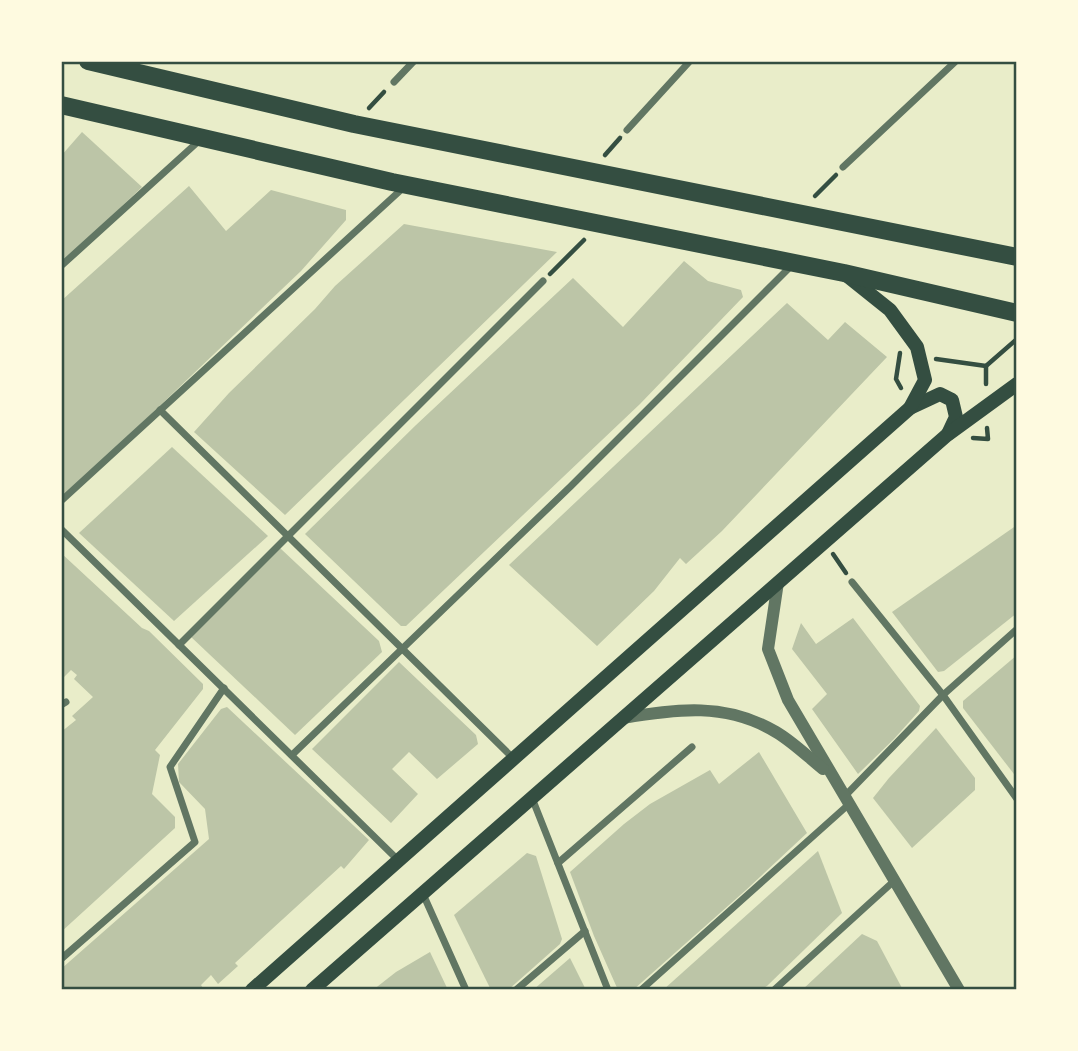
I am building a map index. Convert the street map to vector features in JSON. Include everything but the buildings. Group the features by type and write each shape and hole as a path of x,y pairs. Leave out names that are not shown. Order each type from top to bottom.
{"highway":[{"path":"88,61 354,124 1017,257"},
{"path":"61,105 406,185 844,273 1017,313"}],"main road":[{"path":"844,273 890,310 917,347 925,380 910,408"},
{"path":"312,990 947,435 1017,384"},
{"path":"252,990 512,757 910,408 940,394 952,400 956,417 947,435"}],"street":[{"path":"394,82 414,61"},
{"path":"627,130 690,61"},
{"path":"844,167 956,61"},
{"path":"61,266 203,138"},
{"path":"61,501 406,185"},
{"path":"292,755 570,486 792,264"},
{"path":"179,645 543,281"},
{"path":"160,410 512,757"},
{"path":"61,528 399,860"},
{"path":"778,582 768,649 788,700 959,990"},
{"path":"852,582 943,695 1017,799"},
{"path":"641,990 846,801 943,695 1017,629"},
{"path":"61,959 195,842 170,767 224,688"},
{"path":"623,718 671,710 727,711 775,732 829,773"},
{"path":"558,863 692,747"},
{"path":"532,797 608,990"},
{"path":"774,990 894,881"},
{"path":"423,893 466,990"},
{"path":"516,990 585,931"}],"path":[{"path":"354,124 394,82"},
{"path":"590,171 627,130"},
{"path":"797,214 844,167"},
{"path":"543,281 599,225"},
{"path":"986,391 986,366 1017,339"},
{"path":"896,379 899,353 912,355"},
{"path":"924,357 986,366"},
{"path":"969,438 988,439 987,427"},
{"path":"824,542 852,582"}]}
